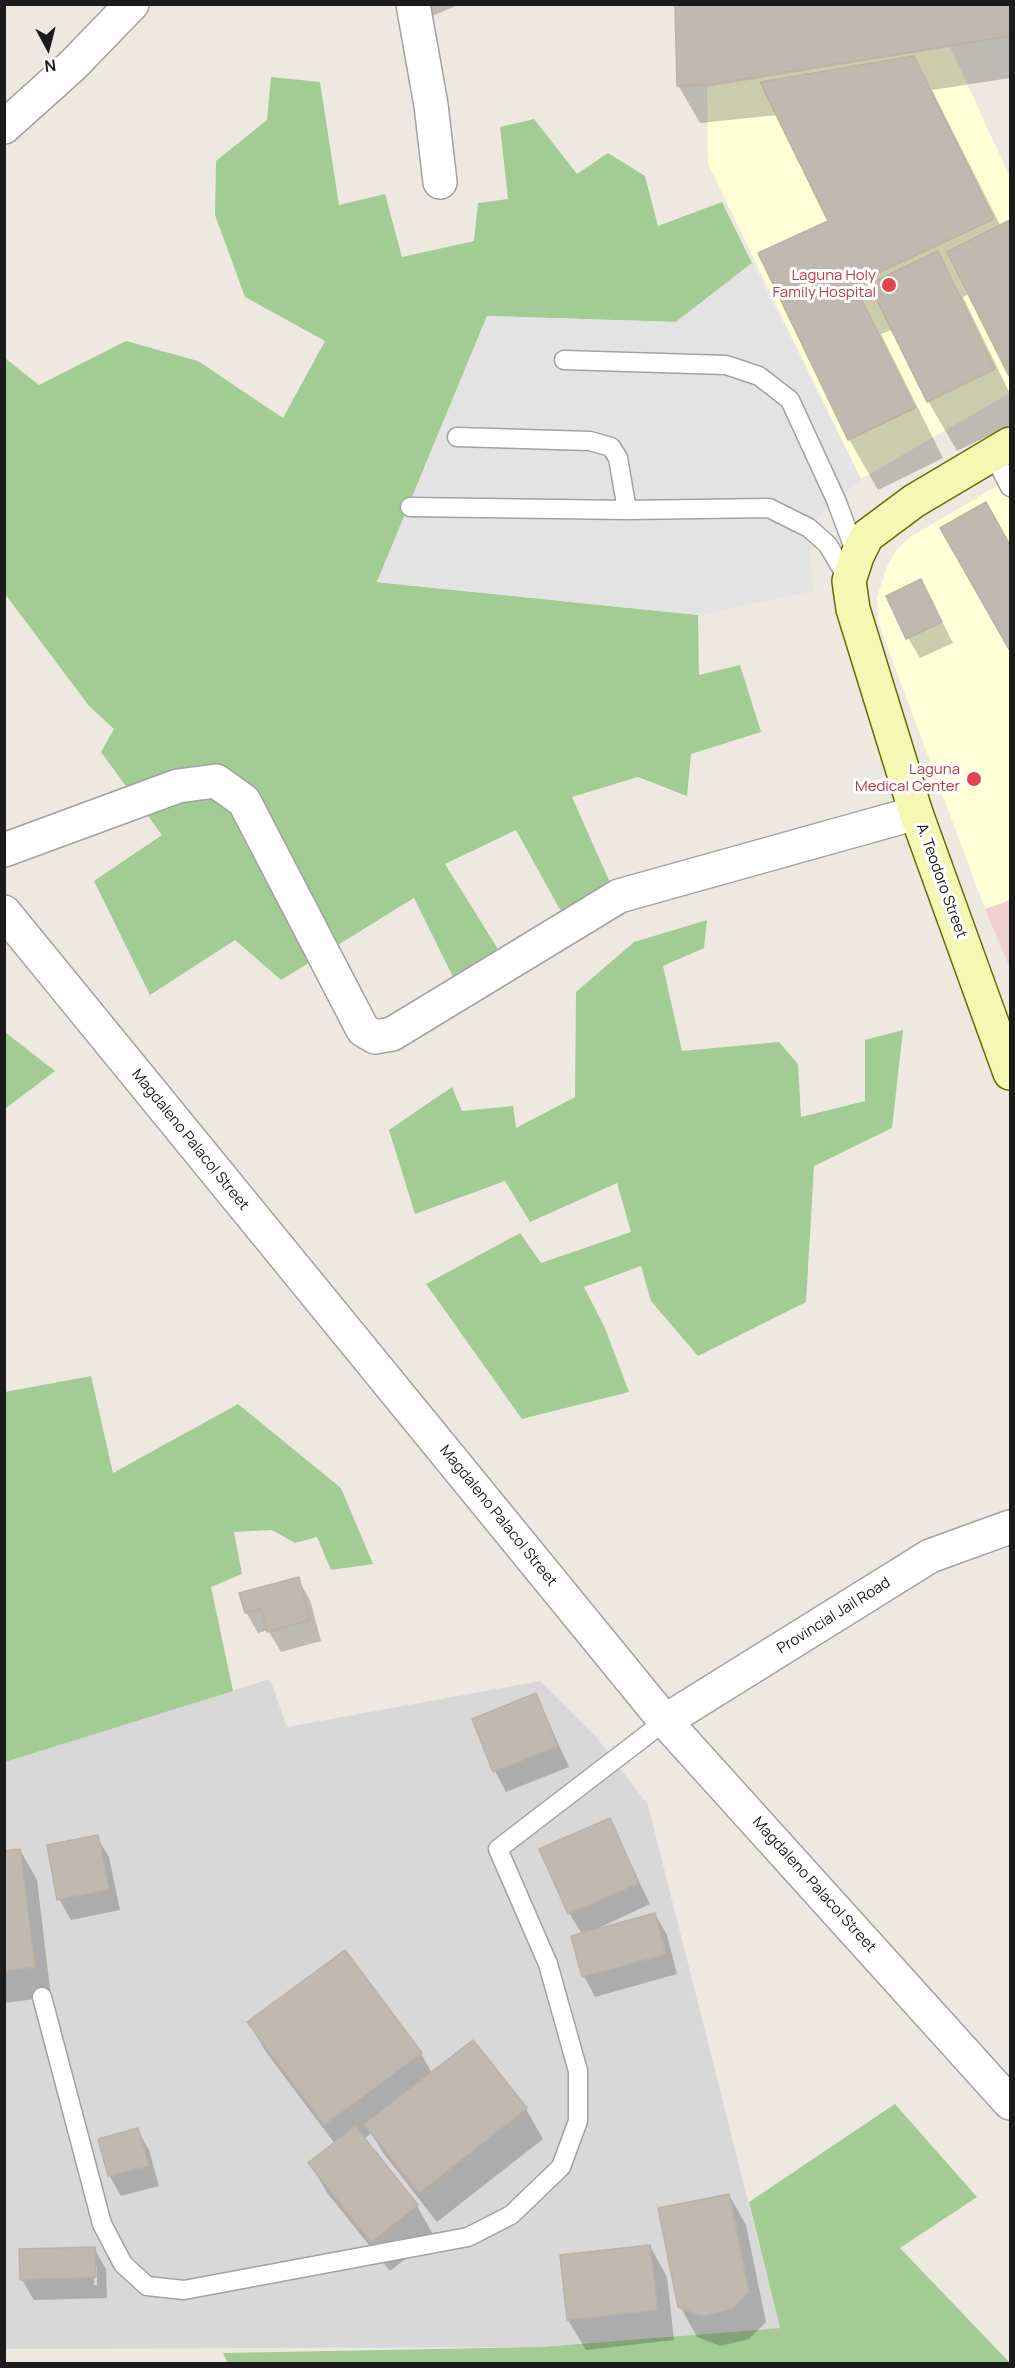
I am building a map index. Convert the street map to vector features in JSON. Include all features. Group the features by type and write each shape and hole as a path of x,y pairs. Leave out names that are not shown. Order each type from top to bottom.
{"street":[{"path":"4,127 73,65 132,4"},
{"path":"413,4 431,105 440,182"},
{"path":"853,568 867,536 885,522 1002,449"},
{"name":"A. Teodoro Street","path":"853,568 853,609 916,813 1011,1073"},
{"path":"4,850 178,786 216,781 244,801 363,1030 375,1037 392,1034 619,896 916,813"},
{"name":"Magdaleno Palacol Street","path":"4,912 665,1721 1011,2103"},
{"name":"Provincial Jail Road","path":"665,1721 930,1556 1011,1527"}],"lane":[{"path":"564,360 726,365 759,376 790,400 836,500 853,568"},
{"path":"458,437 590,441 610,447 618,458 627,510"},
{"path":"1002,449 1011,487"},
{"path":"410,507 627,510 769,508 809,528 853,568"},
{"path":"42,1997 102,2224 123,2264 147,2286 184,2290 468,2237 511,2215 561,2167 578,2121 578,2071 548,1964 498,1849 665,1721"}],"shaded area":[{"name":"Laguna Holy Family Hospital","path":"950,47 1010,177 1010,393 861,479 708,164 707,87"},
{"path":"271,77 320,82 339,205 385,194 402,257 474,241 478,203 508,199 500,127 534,119 577,174 608,153 645,176 658,226 722,202 752,263 676,322 487,316 377,582 698,615 699,675 740,665 761,732 691,754 687,796 638,777 572,797 612,887 564,917 516,830 445,864 501,954 456,983 414,898 281,980 235,940 150,995 94,881 162,835 101,752 114,729 89,706 5,594 5,358 39,385 126,341 198,361 283,418 325,341 245,297 215,215 216,161 267,120"},
{"path":"752,263 861,479 825,510 809,528 813,591 698,615 377,582 487,316 676,322"},
{"name":"Laguna Medical Center","path":"1010,478 1010,900 985,909 879,624 877,597 888,564 896,550 909,538"},
{"path":"1010,900 1010,968 985,909"},
{"path":"707,920 704,948 663,966 682,1051 779,1042 798,1064 801,1117 865,1101 865,1040 903,1030 892,1128 814,1166 806,1302 698,1356 651,1301 641,1266 584,1287 605,1328 629,1392 522,1419 426,1284 520,1233 541,1263 631,1232 617,1183 530,1222 505,1181 415,1214 389,1130 452,1087 462,1111 513,1106 516,1128 575,1097 576,992 634,942"},
{"path":"5,1032 55,1071 5,1109"},
{"path":"91,1376 113,1473 238,1404 341,1488 373,1564 331,1570 317,1537 295,1543 272,1530 234,1532 242,1574 211,1587 233,1691 5,1762 5,1392"},
{"path":"270,1679 287,1727 540,1681 597,1738 648,1805 780,2328 541,2347 5,2349 4,1762"},
{"path":"895,2104 977,2197 900,2248 1010,2363 228,2364 223,2353 541,2347 780,2328 749,2202"}],"building":[{"path":"675,4 1010,4 1010,36 713,84 677,86"},
{"path":"914,56 994,219 854,284 915,408 848,440 758,253 828,221 760,82"},
{"path":"1010,220 1010,376 1009,376 947,252"},
{"path":"938,251 995,369 927,402 869,284"},
{"path":"986,502 1010,545 1010,651 940,528"},
{"path":"921,579 942,622 906,639 886,596"},
{"path":"299,1577 310,1620 267,1632 261,1609 245,1613 239,1593"},
{"path":"536,1693 558,1746 493,1772 472,1719"},
{"path":"610,1818 639,1883 568,1914 539,1849"},
{"path":"98,1835 109,1889 57,1900 47,1845"},
{"path":"20,1849 35,1967 4,1971 4,1851"},
{"path":"655,1913 666,1954 582,1977 571,1936"},
{"path":"345,1950 422,2053 324,2125 247,2022"},
{"path":"473,2040 527,2108 419,2193 364,2124"},
{"path":"355,2126 418,2205 371,2242 308,2163"},
{"path":"138,2128 149,2166 108,2176 98,2139"},
{"path":"729,2194 749,2292 732,2309 702,2316 678,2307 658,2208"},
{"path":"650,2245 658,2310 567,2320 560,2255"},
{"path":"95,2247 96,2277 20,2280 19,2249"}],"place":[{"name":"Laguna Holy Family Hospital","path":"889,285"},
{"name":"Laguna Medical Center","path":"974,779"}]}
